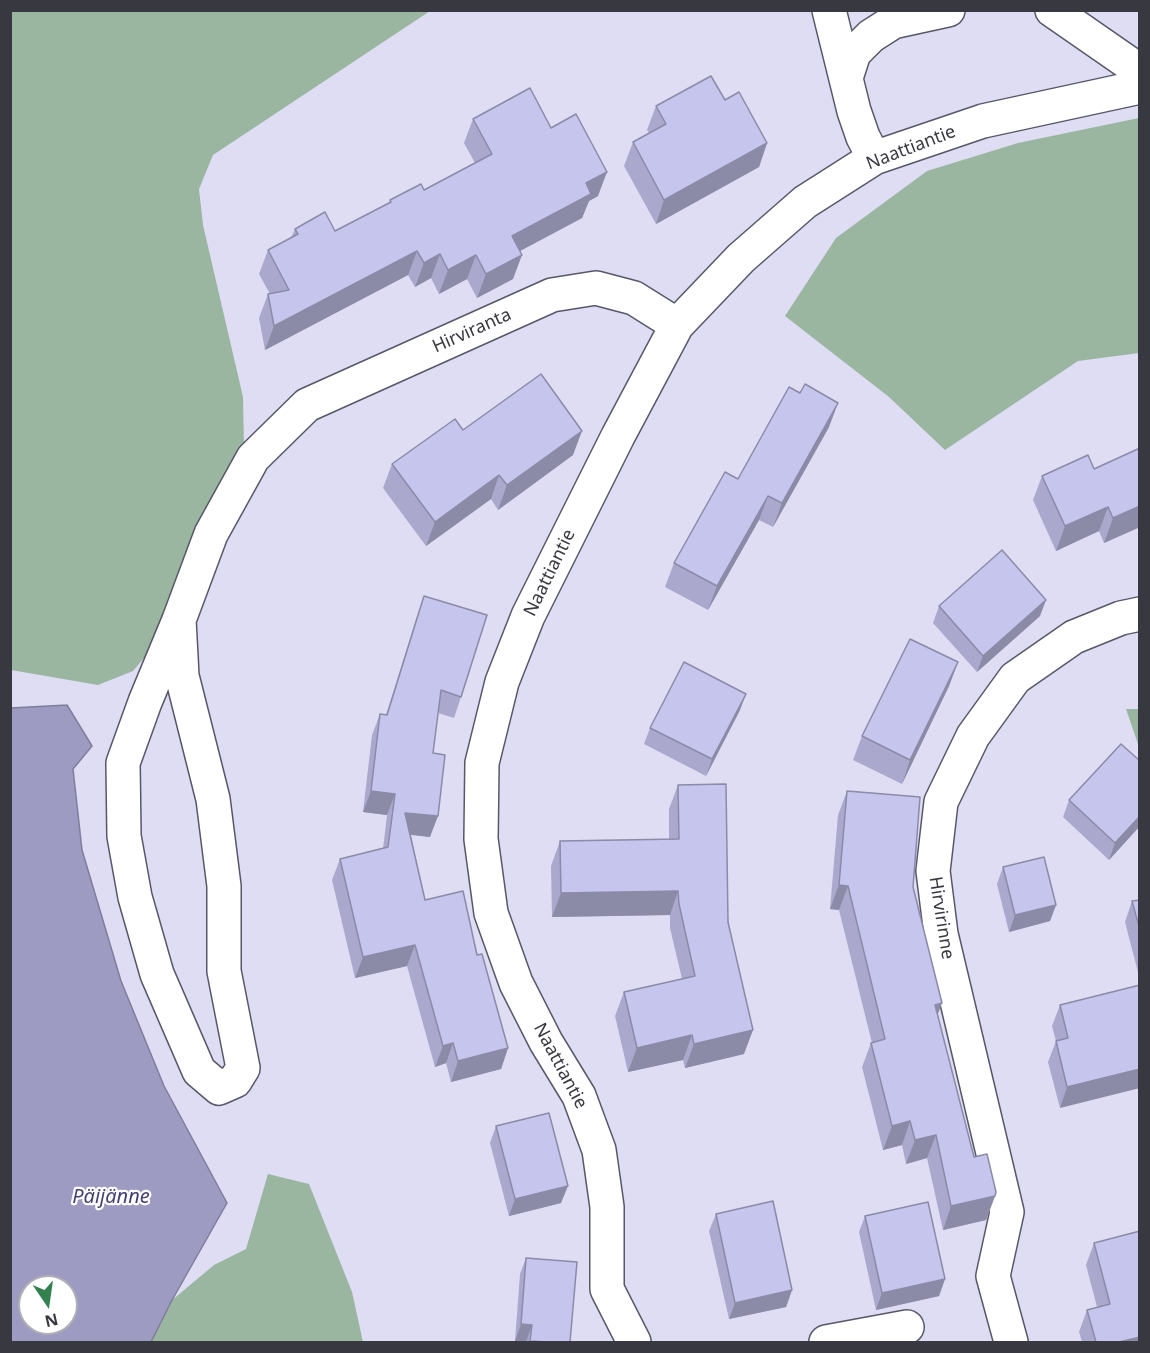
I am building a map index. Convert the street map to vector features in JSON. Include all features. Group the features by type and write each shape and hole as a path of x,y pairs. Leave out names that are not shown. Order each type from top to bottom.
{"street":[{"path":"829,10 854,111 863,137 874,158"},
{"path":"846,78 854,53 871,36 893,22 948,10"},
{"path":"1052,10 1140,71"},
{"name":"Naattiantie","path":"634,1342 607,1289 608,1206 599,1150 579,1096 546,1042 516,983 491,913 481,839 482,763 502,682 528,616 618,436 677,325 741,258 805,202 874,158 983,121 1140,87"},
{"name":"Hirviranta","path":"179,620 182,676 213,799 224,886 224,971 243,1068 235,1081 219,1088 199,1071 157,974 135,897 124,836 123,763 211,534 253,458 307,405 552,295 596,288 634,298 677,325"},
{"name":"Hirvirinne","path":"1011,1342 993,1276 1007,1212 941,934 933,871 941,802 973,736 1015,678 1074,637 1121,618 1140,614"},
{"path":"826,1342 907,1327"}],"green space":[{"path":"10,11 430,11 213,155 199,189 203,225 243,397 244,448 202,518 175,580 160,639 133,671 98,685 11,670"},
{"path":"1139,118 1139,353 1078,361 945,450 889,397 785,316 836,238 927,171 1018,143"},
{"path":"1126,709 1139,709 1139,747"},
{"path":"268,1174 309,1184 352,1292 363,1342 11,1342 10,1301 18,1310 18,1335 78,1335 78,1283 126,1269 171,1301 214,1265 246,1249"}],"water":[{"name":"Päijänne","path":"67,705 92,746 73,769 82,850 121,981 164,1086 227,1203 151,1342 11,1342 11,708"}],"building":[{"path":"711,76 725,100 739,92 767,143 664,200 633,142 666,124 656,106"},
{"path":"530,88 551,128 576,114 607,172 586,183 591,194 512,236 522,255 486,274 476,255 448,270 440,254 424,263 417,251 274,326 268,294 289,290 268,250 298,234 295,229 325,212 335,231 421,184 424,190 492,154 473,119"},
{"path":"541,374 582,431 507,485 499,475 435,522 392,464 455,419 463,430"},
{"path":"805,384 838,403 782,503 768,496 717,586 674,563 725,472 738,479 789,387 800,393"},
{"path":"1140,448 1140,506 1113,518 1108,507 1065,526 1042,476 1088,455 1094,469"},
{"path":"1002,550 1046,600 983,656 939,606"},
{"path":"424,596 487,615 461,697 441,690 433,753 445,755 438,816 405,813 425,900 463,891 477,955 482,954 508,1048 458,1061 453,1043 443,1046 415,945 363,957 340,859 388,847 395,794 371,791 380,714 387,715"},
{"path":"910,639 958,662 910,760 862,736"},
{"path":"684,662 746,694 712,759 650,728"},
{"path":"1121,744 1140,761 1140,816 1115,843 1069,800"},
{"path":"726,784 728,922 753,1030 694,1044 692,1035 637,1048 624,992 695,976 678,891 561,893 560,841 679,839 678,785"},
{"path":"847,791 920,797 913,887 942,1003 935,1005 974,1157 987,1154 995,1196 951,1206 936,1135 915,1140 910,1121 892,1126 871,1043 885,1039 848,886 839,885"},
{"path":"1044,857 1056,905 1015,915 1003,867"},
{"path":"1140,900 1140,930 1132,901"},
{"path":"1140,985 1140,1069 1067,1087 1056,1041 1068,1038 1060,1005"},
{"path":"549,1113 568,1186 515,1199 496,1126"},
{"path":"773,1201 792,1290 735,1303 716,1214"},
{"path":"928,1202 945,1279 882,1293 865,1216"},
{"path":"1140,1231 1140,1337 1119,1342 1096,1342 1087,1310 1110,1304 1094,1243"},
{"path":"526,1258 577,1262 570,1342 530,1341 532,1325 521,1324"}]}
